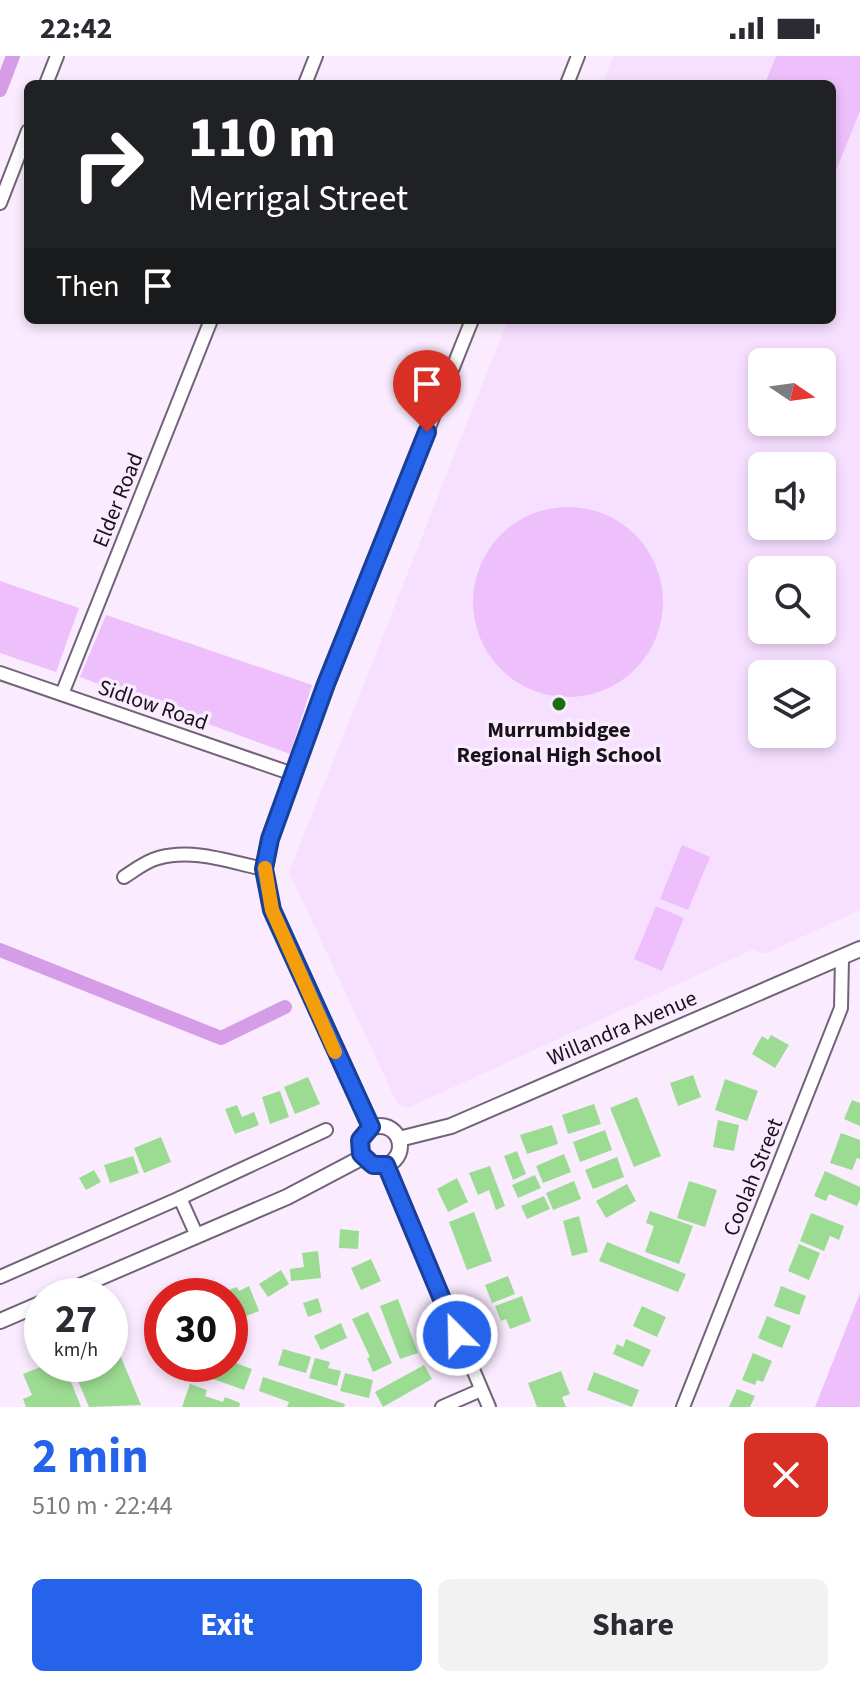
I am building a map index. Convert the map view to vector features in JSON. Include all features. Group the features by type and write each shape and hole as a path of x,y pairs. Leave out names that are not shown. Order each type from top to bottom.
{"street":[{"path":"48,80 57,56"},
{"path":"307,80 316,56"},
{"path":"569,80 578,56"},
{"path":"0,203 24,141"},
{"name":"Elder Road","path":"62,694 209,324"},
{"path":"371,1127 272,910 264,869 270,839 326,684 470,324"},
{"name":"Sidlow Road","path":"0,673 293,774"},
{"path":"124,877 156,858 181,855 209,856 264,869"},
{"name":"Willandra Avenue","path":"399,1139 451,1126 860,949"},
{"name":"Coolah Street","path":"683,1407 841,1008 842,958"},
{"path":"371,1127 388,1127 399,1139 398,1155 386,1165 373,1165 363,1157 360,1140 371,1127"},
{"path":"0,1277 326,1130"},
{"path":"99,1278 310,1186 363,1157"},
{"path":"386,1165 489,1407"},
{"path":"180,1198 197,1236"},
{"path":"0,1321 24,1311"},
{"path":"442,1407 481,1390"}],"shaded area":[{"name":"Murrumbidgee Regional High School","path":"613,56 860,56 860,910 765,954 752,950 408,1108 398,1105 289,872 506,324 836,324 836,80 604,80"},
{"path":"776,56 860,56 860,111 836,170 836,80 767,80"},
{"path":"568,507 587,508 605,514 635,535 656,565 662,583 662,621 656,639 635,669 605,690 587,696 568,697 549,696 531,690 501,669 480,639 474,621 473,602 474,583 480,565 501,535 531,514 549,508"},
{"path":"0,581 79,608 56,672 0,653"},
{"path":"106,615 312,685 290,754 80,677"},
{"path":"682,845 710,857 688,910 660,899"},
{"path":"656,906 684,918 662,971 634,959"},
{"path":"860,1293 860,1407 815,1407"}],"building":[{"path":"771,1035 789,1045 775,1068 752,1054 762,1036 768,1040"},
{"path":"693,1075 701,1097 678,1106 670,1083"},
{"path":"308,1077 320,1104 295,1114 284,1087"},
{"path":"725,1079 758,1091 747,1121 715,1110"},
{"path":"280,1091 289,1117 270,1124 262,1097"},
{"path":"637,1097 661,1156 634,1167 610,1108"},
{"path":"852,1100 860,1103 860,1126 844,1119"},
{"path":"594,1104 601,1124 568,1134 562,1115"},
{"path":"237,1105 242,1117 254,1112 259,1125 235,1134 225,1109"},
{"path":"718,1120 739,1125 734,1151 713,1147"},
{"path":"552,1125 558,1144 527,1154 520,1135"},
{"path":"605,1130 612,1150 580,1162 573,1142"},
{"path":"841,1133 860,1140 860,1159 857,1158 852,1170 830,1163"},
{"path":"161,1137 171,1162 144,1173 134,1148"},
{"path":"517,1151 526,1174 513,1180 504,1156"},
{"path":"564,1154 571,1172 543,1183 536,1166"},
{"path":"133,1156 139,1173 110,1183 104,1165"},
{"path":"617,1157 624,1177 593,1189 585,1170"},
{"path":"490,1166 505,1206 496,1210 489,1190 478,1195 469,1173"},
{"path":"94,1170 101,1182 86,1190 79,1178"},
{"path":"825,1171 860,1187 857,1206 829,1194 826,1201 814,1196"},
{"path":"535,1175 541,1188 518,1198 512,1185"},
{"path":"457,1178 468,1202 448,1212 437,1189"},
{"path":"574,1181 581,1199 553,1210 546,1193"},
{"path":"689,1181 717,1190 705,1227 677,1218"},
{"path":"627,1184 636,1201 606,1218 596,1201"},
{"path":"544,1196 550,1209 527,1219 521,1206"},
{"path":"650,1211 693,1226 679,1264 645,1252 654,1226 646,1223"},
{"path":"474,1212 492,1261 467,1270 449,1222"},
{"path":"811,1213 844,1226 839,1240 830,1236 824,1251 800,1241"},
{"path":"579,1216 588,1252 572,1256 563,1221"},
{"path":"340,1229 359,1231 358,1249 339,1248"},
{"path":"607,1242 686,1274 678,1292 599,1261"},
{"path":"799,1244 820,1253 809,1280 788,1271"},
{"path":"318,1251 321,1278 291,1281 290,1269 304,1267 302,1253"},
{"path":"371,1259 381,1281 361,1290 351,1268"},
{"path":"281,1270 289,1284 268,1297 259,1284"},
{"path":"508,1276 515,1294 492,1303 485,1285"},
{"path":"248,1286 259,1311 248,1315"},
{"path":"781,1286 806,1296 799,1315 774,1306"},
{"path":"522,1296 531,1321 510,1329 506,1319 501,1321 495,1306"},
{"path":"318,1298 322,1312 308,1317 303,1303"},
{"path":"398,1299 418,1353 400,1359 380,1306"},
{"path":"642,1306 666,1317 657,1337 633,1326"},
{"path":"368,1312 392,1363 373,1372 367,1358 370,1357 352,1319"},
{"path":"767,1316 791,1326 782,1348 758,1338"},
{"path":"341,1323 347,1338 321,1350 314,1336"},
{"path":"626,1339 651,1350 643,1367 613,1354 617,1344 623,1347"},
{"path":"283,1349 311,1357 306,1373 278,1365"},
{"path":"753,1353 772,1361 763,1382 757,1380 755,1385 742,1380"},
{"path":"315,1358 330,1362 328,1368 341,1371 337,1386 309,1378"},
{"path":"424,1365 432,1379 383,1407 375,1392"},
{"path":"561,1371 570,1394 562,1397 566,1407 537,1407 528,1383"},
{"path":"594,1372 639,1390 632,1407 587,1390"},
{"path":"345,1373 373,1380 369,1398 340,1391"},
{"path":"128,1374 141,1405 89,1407 78,1382 128,1382"},
{"path":"263,1377 345,1404 344,1407 287,1407 289,1402 259,1391"},
{"path":"26,1382 71,1382 81,1407 26,1407 23,1399 32,1395"},
{"path":"221,1382 247,1382 244,1390"},
{"path":"190,1384 207,1390 205,1396 223,1402 225,1397 240,1403 239,1407 182,1407"},
{"path":"737,1389 755,1396 750,1407 729,1407"}],"waterway":[{"path":"0,90 13,56"},
{"path":"0,950 221,1038 285,1007"}],"slow traffic":[{"path":"265,868 272,910 335,1052"}],"place":[{"name":"Murrumbidgee Regional High School","path":"559,704"}],"route":[{"path":"427,432 326,684 270,839 264,869 272,910 371,1127 360,1140 361,1154 373,1165 386,1165 457,1335"}]}
